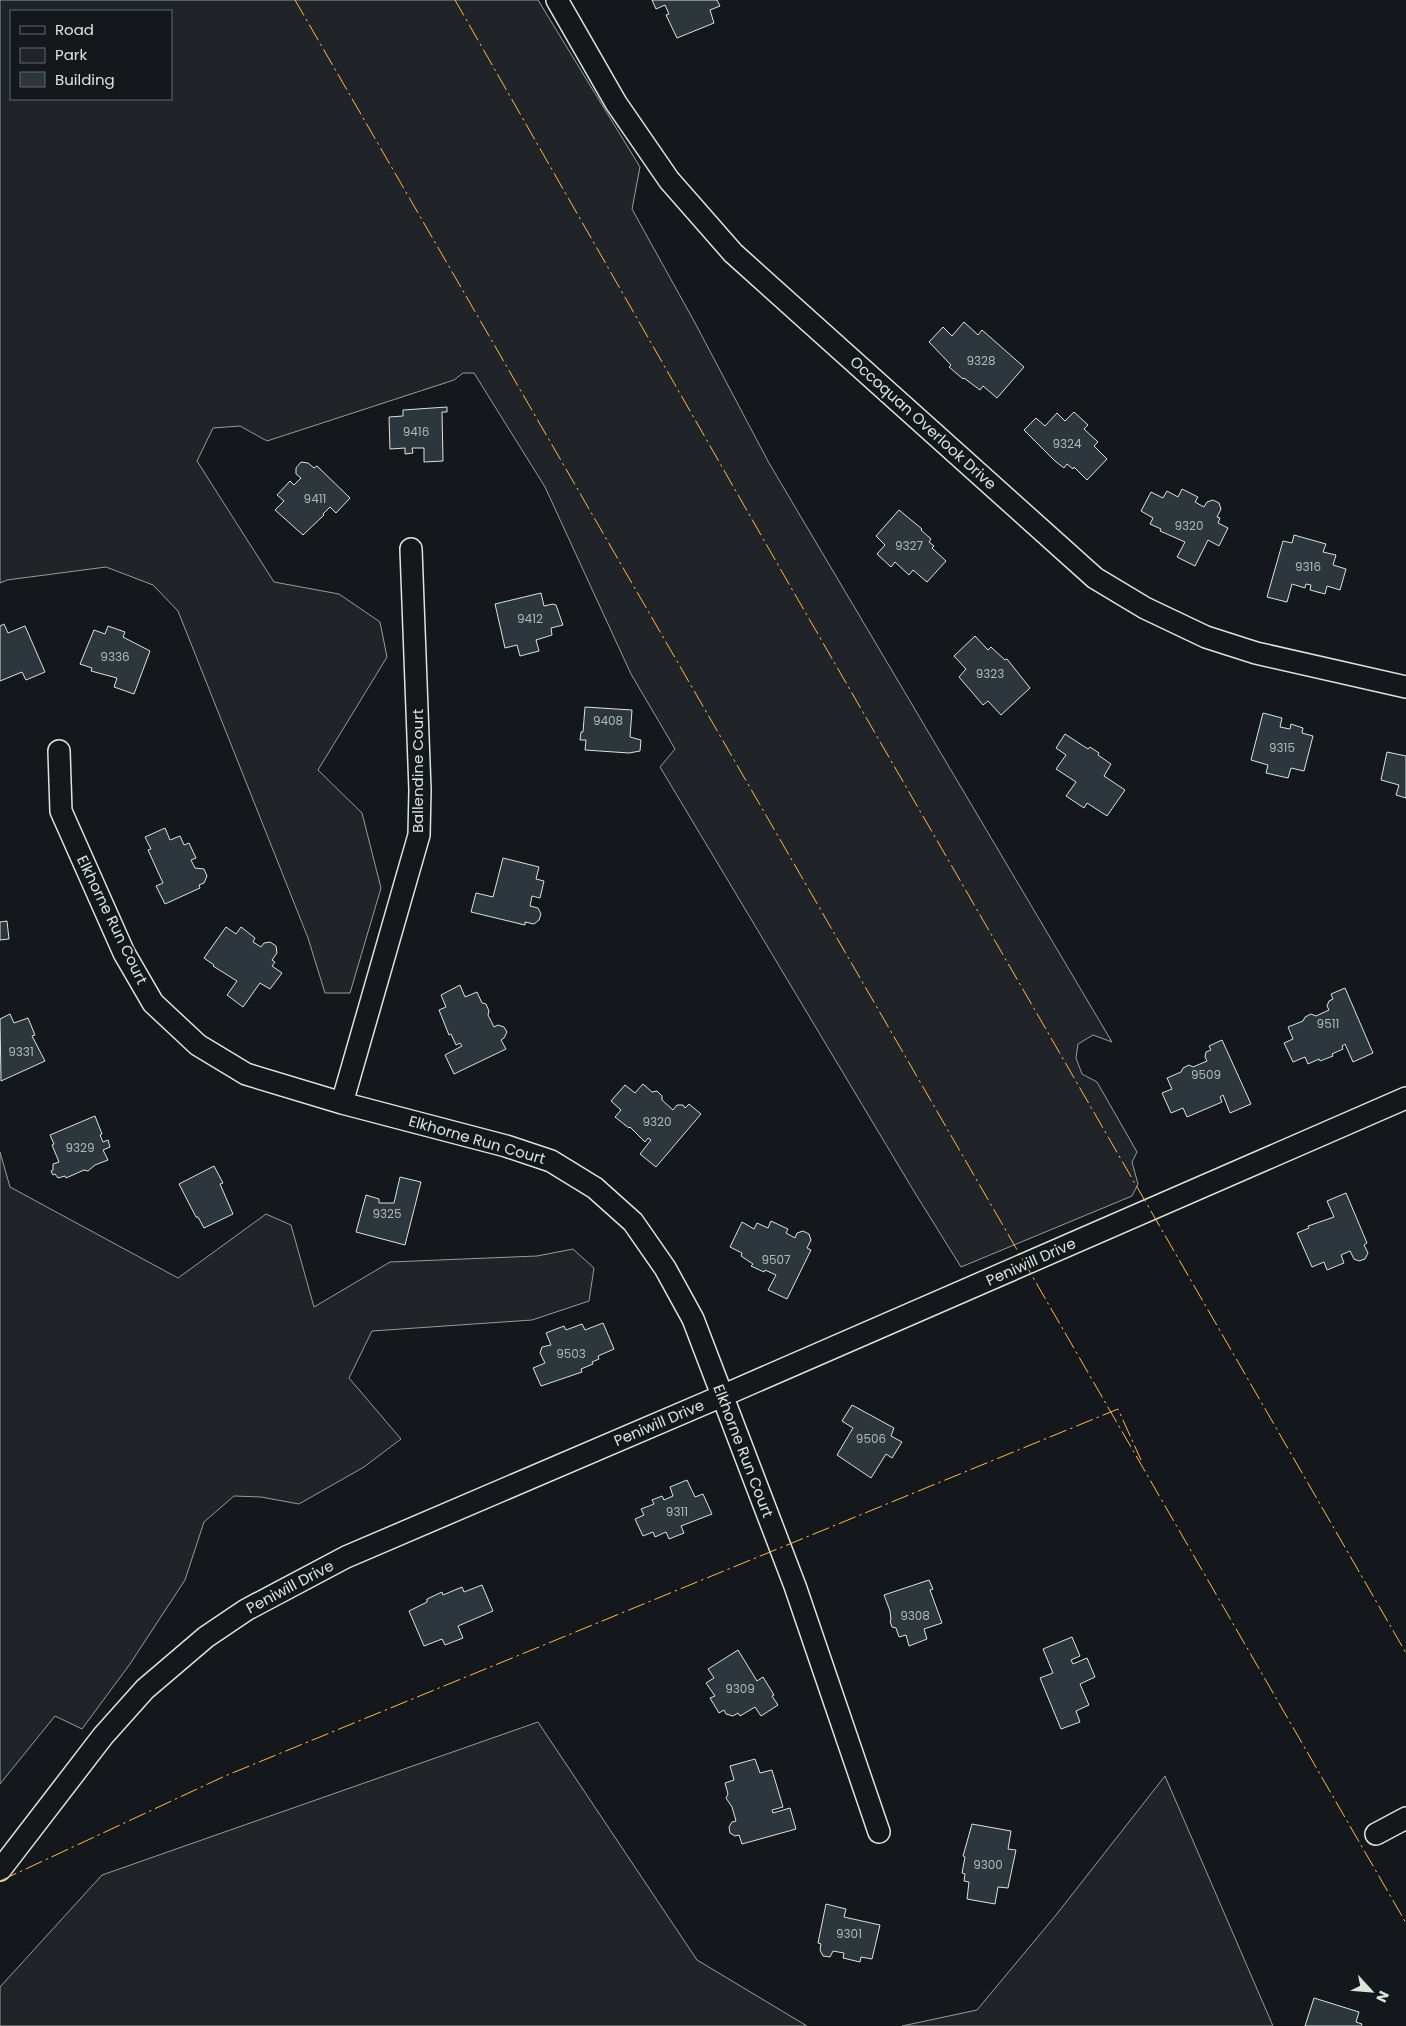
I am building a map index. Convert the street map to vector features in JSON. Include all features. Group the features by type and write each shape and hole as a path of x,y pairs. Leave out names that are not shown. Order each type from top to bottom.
{"street":[{"name":"Occoquan Overlook Drive","path":"557,0 616,103 664,173 733,253 1095,578 1145,608 1206,637 1256,653 1406,687"},
{"name":"Ballendine Court","path":"342,1103 419,835 418,734 411,548"},
{"name":"Elkhorne Run Court","path":"59,751 61,810 124,953 153,1003 198,1045 246,1074 342,1103 506,1146 551,1161 595,1188 632,1222 665,1268 693,1319 795,1586 879,1832"},
{"name":"Peniwill Drive","path":"0,1870 103,1736 144,1689 206,1637 246,1610 346,1557 722,1396 1406,1098"},
{"path":"1376,1834 1406,1818"}],"green space":[{"path":"0,0 538,0 640,167 632,209 769,463 1112,1042 1093,1035 1078,1044 1076,1058 1082,1074 1097,1082 1137,1152 1132,1162 1138,1184 1132,1196 961,1267 660,767 675,749 631,674 545,487 474,373 463,373 454,380 267,441 240,426 213,428 197,461 274,582 339,594 380,622 387,657 318,770 362,813 381,888 350,993 325,993 308,938 178,611 153,585 106,567 7,580 0,583"},
{"path":"0,1152 10,1187 178,1278 266,1214 291,1225 314,1307 390,1262 537,1256 573,1249 594,1268 589,1301 532,1320 372,1331 349,1378 401,1439 364,1467 299,1504 261,1497 234,1496 204,1522 185,1580 130,1664 82,1729 55,1716 0,1784"},
{"path":"538,1722 697,1960 807,2026 0,2026 0,1987 102,1875"},
{"path":"1165,1776 1273,2026 902,2026 977,2010 1056,1915"}],"building":[{"path":"652,0 717,0 720,6 710,10 714,23 677,38 666,15 669,14 665,5 656,9"},
{"path":"964,322 978,335 982,330 1024,367 997,398 983,386 980,390 963,379 949,367 951,365 929,342 943,327 952,336"},
{"path":"447,407 447,412 442,412 443,461 424,462 424,448 412,448 413,453 405,454 405,448 390,449 389,417 403,416 403,410"},
{"path":"1074,412 1088,425 1084,429 1098,442 1094,446 1107,459 1087,480 1074,467 1073,469 1067,464 1064,468 1055,461 1024,430 1036,418 1045,426 1057,413 1065,421"},
{"path":"301,462 308,463 314,468 317,466 350,498 336,513 330,507 303,535 275,510 284,501 277,495 290,481 294,485 301,478 296,474 296,468"},
{"path":"1182,489 1198,497 1195,502 1204,507 1207,502 1213,500 1219,503 1221,509 1217,517 1220,518 1218,523 1228,528 1219,546 1208,540 1195,566 1177,557 1185,542 1160,531 1161,529 1150,524 1153,518 1141,511 1151,492 1163,498 1167,491 1178,497"},
{"path":"899,510 922,529 931,539 929,542 934,546 932,548 946,561 927,582 913,570 909,575 895,562 891,567 877,554 885,545 876,536"},
{"path":"1294,535 1326,544 1323,552 1336,555 1333,565 1346,569 1340,590 1327,586 1325,594 1310,590 1311,585 1306,584 1305,588 1292,584 1287,602 1267,597 1283,541 1292,543"},
{"path":"541,593 544,606 556,605 563,625 551,628 552,635 536,640 539,651 520,656 517,645 505,648 495,604"},
{"path":"4,624 8,633 25,626 45,672 26,680 22,672 0,681 0,626"},
{"path":"108,626 125,632 123,637 150,651 134,694 114,687 117,678 91,671 92,668 80,664 94,630 105,634"},
{"path":"975,636 988,650 991,647 1005,660 1007,659 1030,688 1001,715 988,701 983,705 959,677 966,669 954,656"},
{"path":"585,707 632,710 630,737 641,740 640,751 629,753 585,750 586,740 580,740 581,732 583,732"},
{"path":"1263,713 1282,718 1280,727 1290,729 1291,724 1303,728 1302,733 1313,736 1304,771 1291,768 1288,778 1266,773 1268,765 1251,760"},
{"path":"1065,734 1088,749 1090,747 1111,764 1104,776 1125,790 1107,816 1087,803 1084,808 1066,796 1076,782 1056,769 1066,755 1056,748"},
{"path":"1387,752 1406,756 1406,798 1396,795 1399,785 1381,780"},
{"path":"165,828 170,840 180,836 184,845 189,843 196,858 191,860 195,868 204,869 207,876 204,883 199,885 200,888 165,904 156,886 163,883 148,850 151,849 145,837"},
{"path":"503,858 539,867 536,879 544,881 540,898 532,896 530,906 538,908 541,914 539,920 534,924 525,922 525,925 471,912 476,893 493,897"},
{"path":"7,921 9,939 0,940 0,922"},
{"path":"226,927 236,934 241,927 255,938 253,942 261,947 264,943 270,942 276,946 277,953 272,960 275,962 272,966 282,973 270,989 260,983 243,1007 227,995 237,981 204,958"},
{"path":"460,985 465,997 477,992 482,1003 486,1004 489,1011 488,1015 494,1027 498,1025 504,1027 507,1032 501,1040 506,1049 454,1074 445,1055 462,1046 460,1043 456,1045 451,1034 449,1035 439,1010 446,1007 441,995"},
{"path":"1345,988 1373,1053 1353,1062 1345,1044 1342,1046 1343,1049 1332,1054 1333,1056 1320,1061 1319,1059 1308,1064 1305,1057 1293,1062 1284,1043 1293,1039 1288,1027 1303,1021 1305,1017 1311,1014 1316,1016 1329,1010 1327,1006 1329,1001 1333,999 1331,994"},
{"path":"10,1014 14,1023 28,1018 35,1035 32,1036 45,1061 1,1081 0,1019"},
{"path":"1222,1040 1251,1104 1230,1113 1223,1095 1220,1097 1222,1102 1187,1117 1183,1108 1171,1113 1162,1093 1172,1089 1167,1078 1181,1072 1183,1068 1189,1065 1193,1067 1207,1061 1205,1057 1206,1052 1211,1050 1209,1046"},
{"path":"643,1084 652,1092 657,1091 662,1096 662,1100 673,1110 677,1105 683,1105 685,1108 689,1104 701,1114 656,1167 640,1154 651,1140 648,1138 645,1142 630,1127 615,1117 621,1110 611,1101 625,1085 635,1093"},
{"path":"95,1116 103,1142 108,1140 110,1147 103,1150 108,1160 95,1165 88,1171 84,1170 66,1178 65,1176 58,1178 55,1174 53,1175 51,1171 53,1170 53,1164 59,1162 50,1135"},
{"path":"214,1166 223,1183 220,1184 233,1214 204,1228 198,1217 196,1217 179,1184"},
{"path":"400,1177 421,1182 405,1245 356,1232 366,1195 379,1199 379,1203 394,1203"},
{"path":"1346,1193 1367,1243 1364,1245 1368,1253 1365,1259 1359,1261 1354,1259 1350,1251 1341,1255 1344,1263 1327,1270 1324,1262 1312,1267 1297,1233 1309,1228 1308,1226 1334,1217 1327,1201"},
{"path":"771,1221 788,1229 786,1233 795,1238 797,1233 803,1231 809,1234 811,1240 807,1248 811,1250 787,1299 768,1290 776,1275 751,1266 753,1264 741,1256 742,1253 730,1247 742,1222 754,1229 757,1223 768,1228"},
{"path":"603,1323 614,1349 598,1356 599,1359 592,1362 593,1364 581,1369 582,1372 541,1386 533,1368 545,1363 540,1353 542,1347 551,1345 546,1333 564,1326 566,1330 582,1324 585,1330"},
{"path":"852,1405 894,1428 891,1436 902,1442 892,1458 886,1454 871,1478 837,1455 853,1428 842,1421"},
{"path":"687,1480 695,1497 703,1494 712,1514 681,1526 684,1533 669,1539 666,1532 655,1537 653,1532 643,1536 635,1519 644,1515 641,1509 654,1504 652,1500 662,1496 664,1500 673,1496 670,1487"},
{"path":"929,1580 933,1589 930,1590 942,1623 924,1629 927,1639 909,1646 906,1635 899,1637 896,1628 892,1627 890,1611 884,1595"},
{"path":"482,1585 493,1611 458,1626 463,1638 445,1645 442,1639 424,1646 409,1611 442,1592 443,1595 462,1587 464,1592"},
{"path":"1072,1637 1080,1656 1071,1660 1073,1664 1087,1658 1095,1677 1080,1684 1089,1705 1076,1711 1080,1722 1061,1729 1040,1678 1053,1673 1043,1649"},
{"path":"738,1650 757,1681 763,1677 778,1705 761,1716 755,1707 740,1716 738,1713 733,1716 726,1714 724,1710 719,1713 710,1698 715,1696 706,1683 714,1678 708,1669"},
{"path":"755,1759 760,1773 772,1770 783,1807 772,1810 773,1813 790,1808 796,1829 742,1844 739,1835 735,1836 730,1833 729,1827 732,1822 736,1821 732,1807 726,1798 728,1794 725,1783 734,1780 730,1766"},
{"path":"972,1824 1011,1831 1008,1849 1016,1850 1008,1888 998,1887 995,1904 967,1899 969,1882 964,1881 965,1874 962,1873 965,1857 963,1856"},
{"path":"826,1904 846,1909 844,1917 880,1925 872,1959 861,1957 860,1962 843,1958 844,1953 833,1951 830,1957 823,1956 820,1950 821,1944 818,1943"},
{"path":"1314,1998 1359,2012 1356,2022 1362,2024 1361,2026 1305,2026"}],"power":[{"path":"295,0 1406,1923"},
{"path":"455,0 789,584 1406,1653"},
{"path":"0,1881 225,1776 1118,1409 1141,1460"}]}
